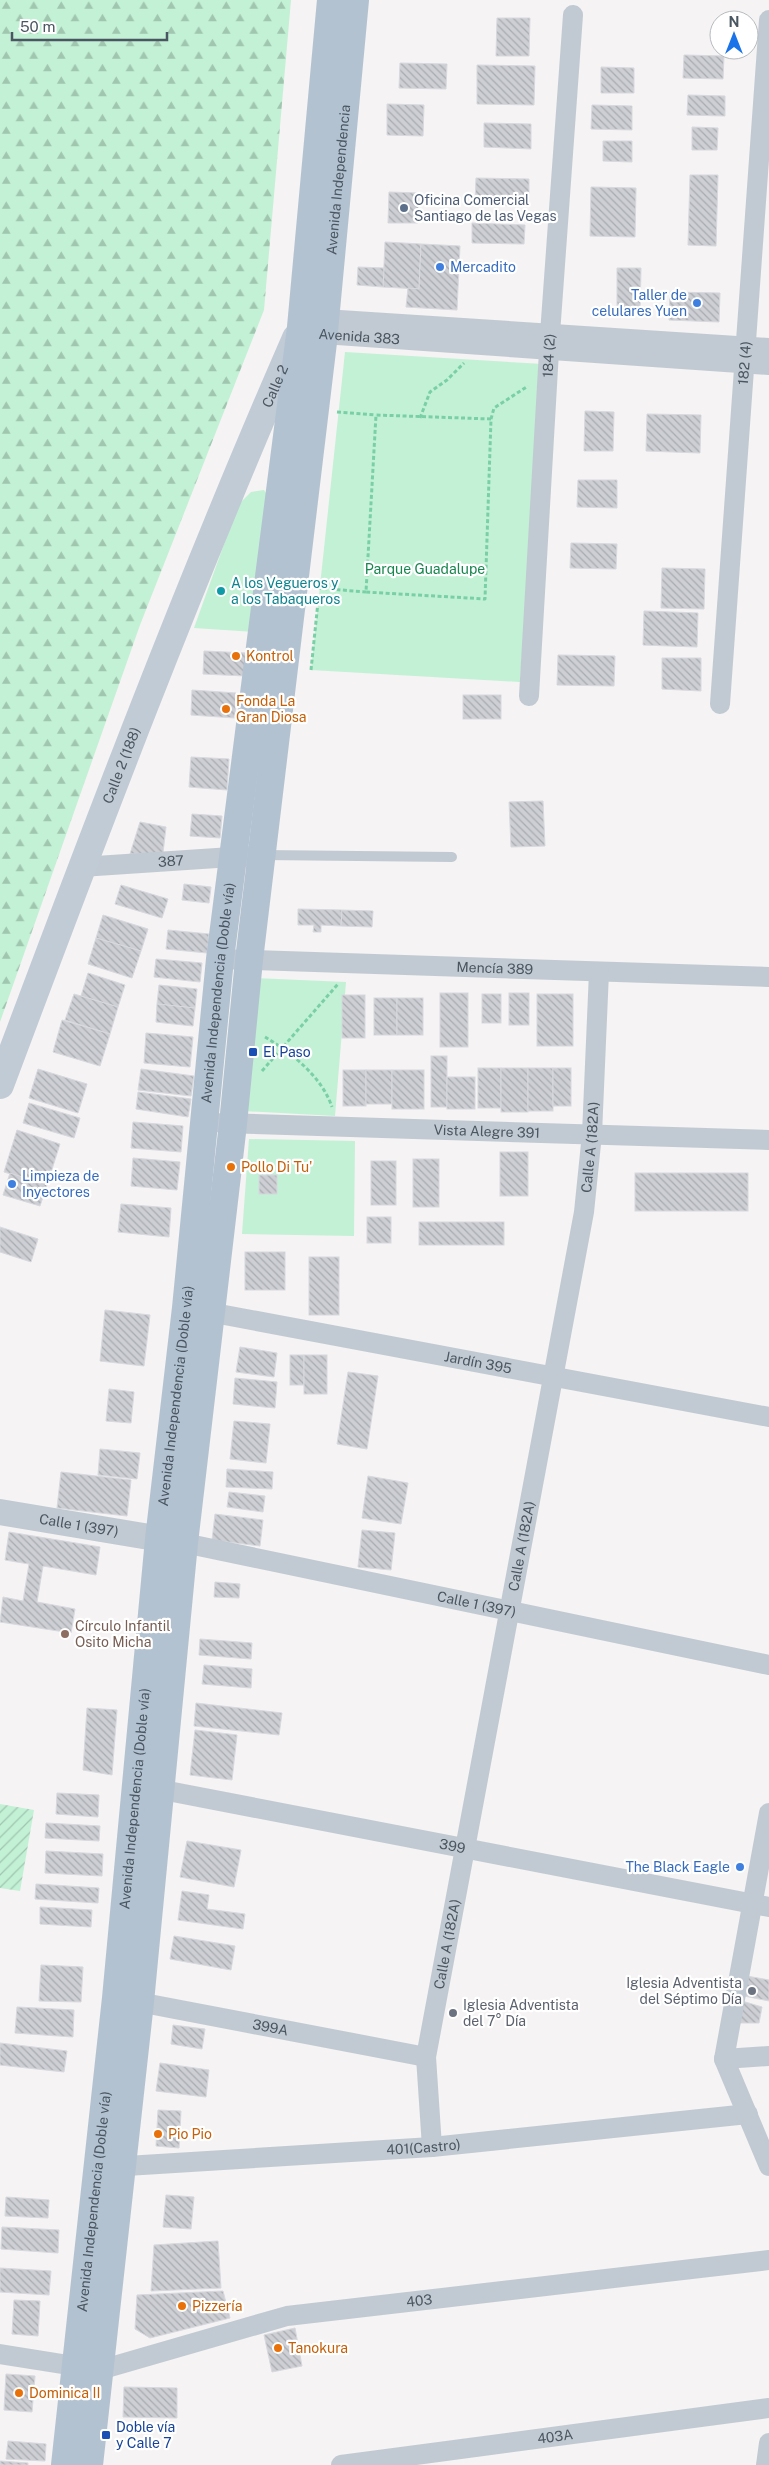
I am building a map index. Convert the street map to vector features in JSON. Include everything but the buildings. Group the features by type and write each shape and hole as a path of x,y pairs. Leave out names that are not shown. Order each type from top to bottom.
{"main road":[{"name":"Avenida Independencia","path":"317,335 331,0"},
{"name":"Avenida Independencia","path":"317,335 355,0"},
{"name":"Avenida Independencia (Doble vía)","path":"198,1310 233,1124 249,960 314,410 317,335"},
{"name":"Avenida Independencia (Doble vía)","path":"89,2465 88,2369 128,2000 172,1541 198,1310 206,1123 220,959 232,857 260,662 317,335"},
{"name":"Calle 2","path":"249,446 317,335"},
{"name":"Calle 2 (188)","path":"0,1085 82,867 249,446"},
{"name":"Avenida Independencia (Doble vía)","path":"65,2465 88,2369"}],"street":[{"name":"184 (2)","path":"530,696 550,342 573,15"},
{"name":"182 (4)","path":"720,704 769,20"},
{"name":"Avenida 383","path":"317,335 550,342 745,355 769,365"},
{"name":"Avenida 383","path":"745,355 769,348"},
{"name":"387","path":"82,867 261,855"},
{"name":"Mencía 389","path":"220,959 769,977"},
{"name":"Calle A (182A)","path":"432,2147 426,2057 584,1212 592,1134 600,972"},
{"name":"Vista Alegre 391","path":"206,1123 769,1140"},
{"name":"Jardín 395","path":"198,1310 554,1375 769,1417"},
{"name":"Calle 1 (397)","path":"0,1512 172,1541 769,1665"},
{"name":"399","path":"148,1787 760,1905"},
{"path":"769,1813 760,1905 724,2059 769,2166"},
{"name":"399A","path":"128,2000 426,2057"},
{"path":"724,2059 769,2056"},
{"name":"401(Castro)","path":"109,2167 432,2147 748,2114"},
{"name":"403","path":"88,2369 287,2316 769,2260"},
{"path":"0,2354 88,2369"},
{"name":"403A","path":"340,2465 769,2408"},
{"path":"766,2465 769,2443"}],"lane":[{"path":"261,855 452,857"}],"path":[{"path":"420,418 430,392 447,380 466,361"},
{"path":"376,415 366,592 485,598 491,419 494,408 536,382"},
{"path":"314,410 420,418 491,419"},
{"path":"258,1076 337,984 346,982 355,964"},
{"path":"243,1017 256,1032 282,1048 322,1084 341,1127"}],"green space":[{"path":"0,0 291,0 264,310 140,625 0,1022"},
{"name":"Parque Guadalupe","path":"345,352 543,364 520,682 311,670"},
{"path":"264,490 271,501 255,632 194,628 238,505 251,492"},
{"path":"254,978 346,982 335,1116 244,1111"},
{"path":"249,1139 355,1141 354,1236 242,1234"},
{"path":"0,1804 34,1810 20,1891 0,1888"}],"place":[{"name":"Oficina Comercial Santiago de las Vegas","path":"404,208"},
{"name":"Mercadito","path":"440,267"},
{"name":"Taller de celulares Yuen","path":"697,303"},
{"name":"A los Vegueros y a los Tabaqueros","path":"221,591"},
{"name":"Kontrol","path":"236,656"},
{"name":"Fonda La Gran Diosa","path":"226,709"},
{"name":"El Paso","path":"253,1052"},
{"name":"Pollo Di Tu'","path":"231,1167"},
{"name":"Limpieza de Inyectores","path":"12,1184"},
{"name":"Círculo Infantil Osito Micha","path":"65,1634"},
{"name":"The Black Eagle","path":"740,1867"},
{"name":"Iglesia Adventista del Séptimo Día","path":"752,1991"},
{"name":"Iglesia Adventista del 7° Día","path":"453,2013"},
{"name":"Pio Pio","path":"158,2134"},
{"name":"Pizzería","path":"182,2306"},
{"name":"Tanokura","path":"278,2348"},
{"name":"Dominica II","path":"19,2393"},
{"name":"Doble vía y Calle 7","path":"106,2435"}]}
